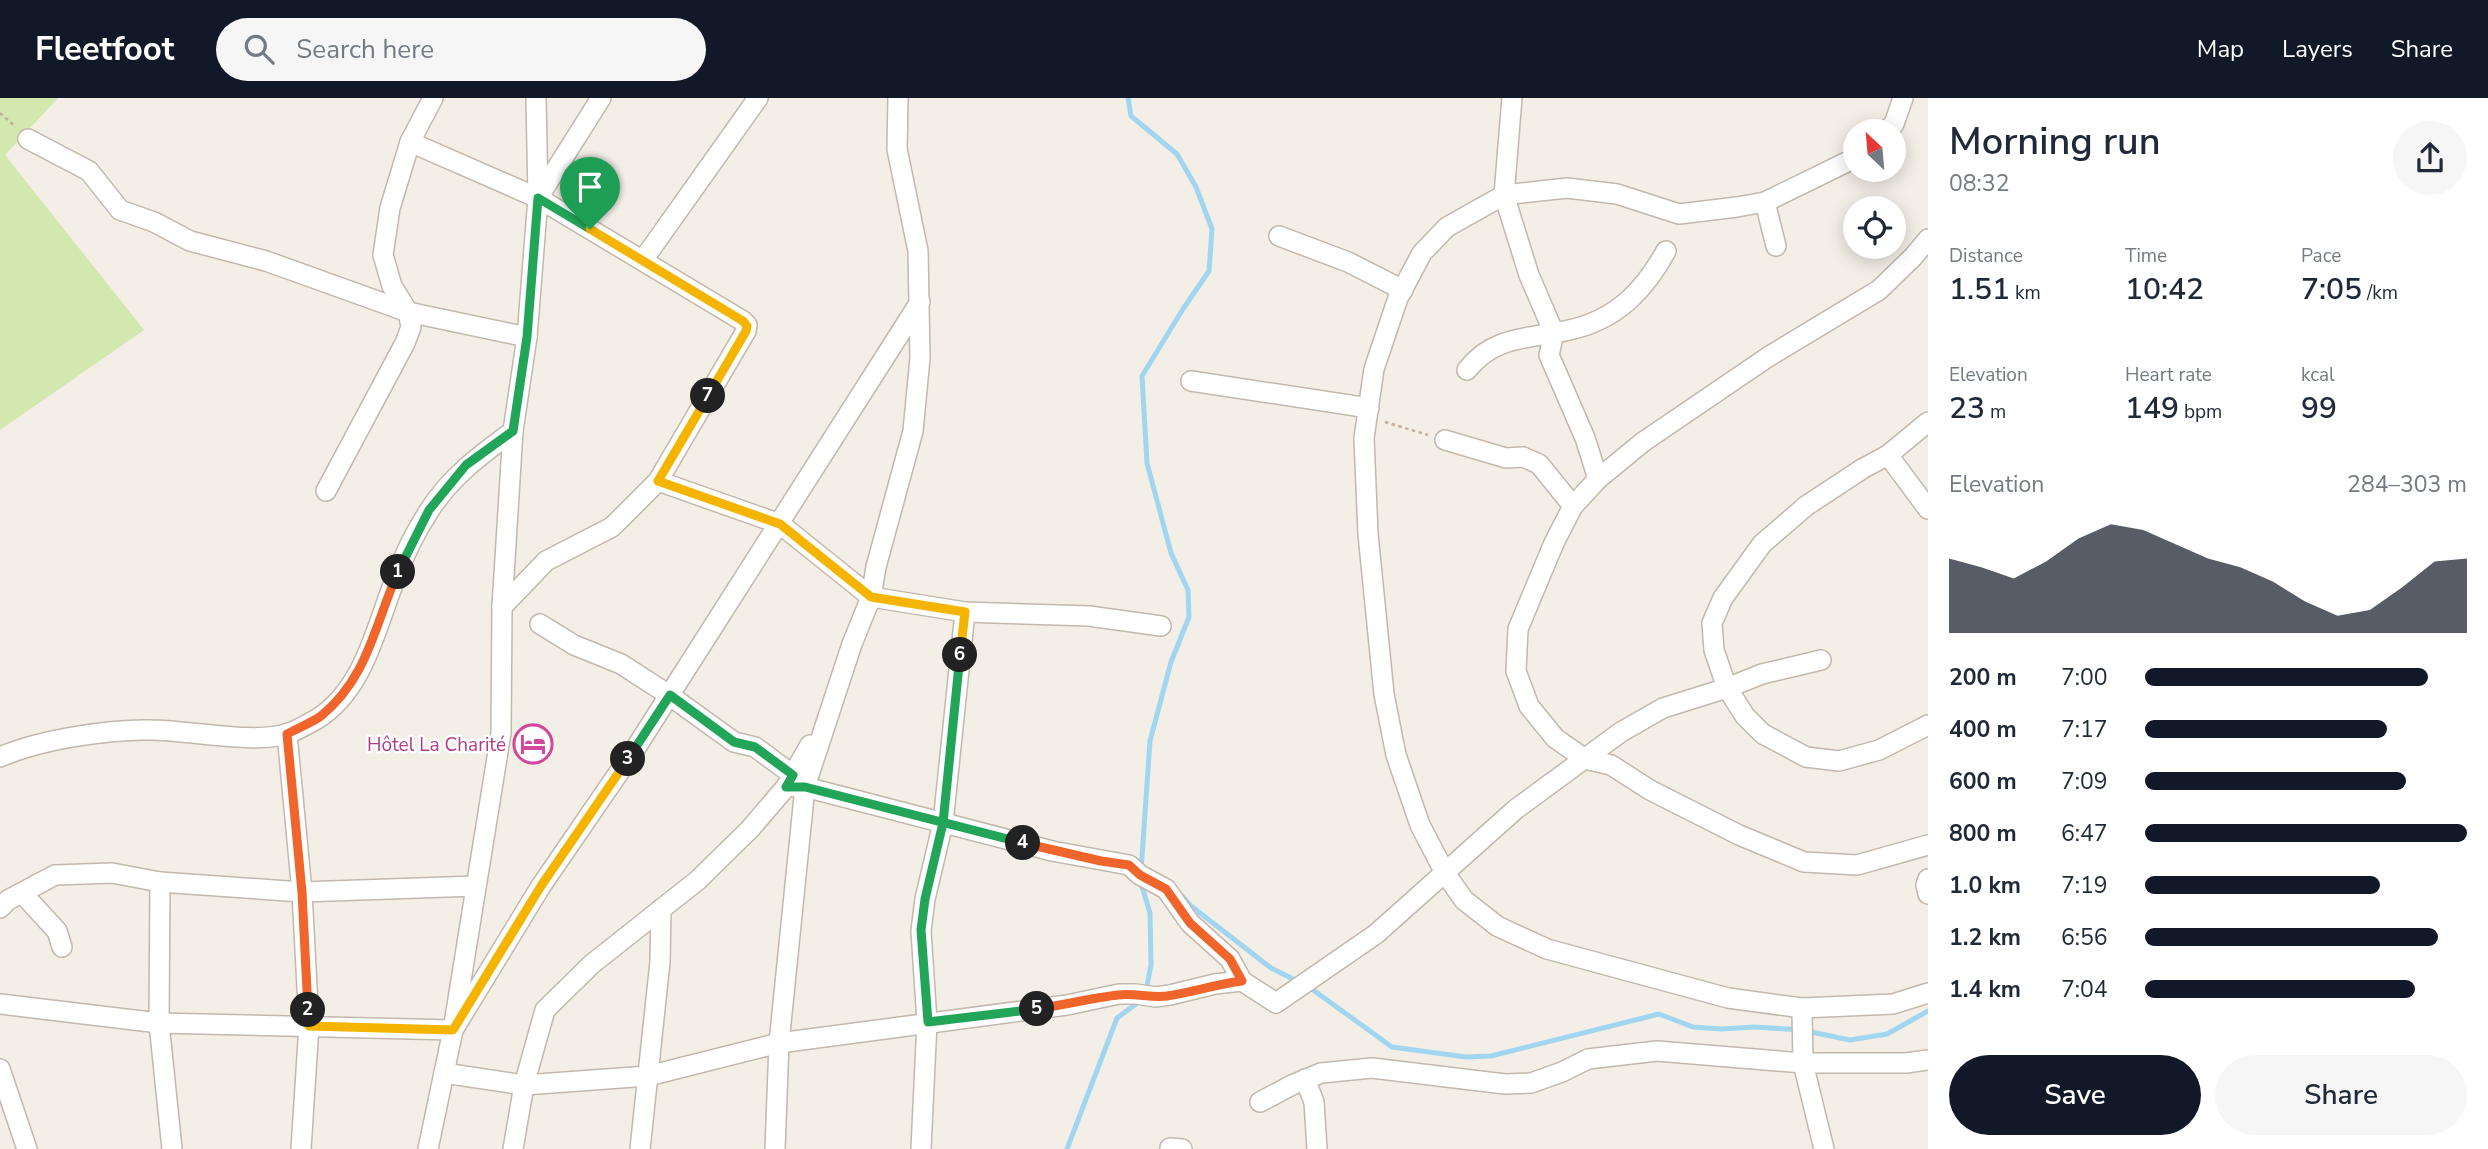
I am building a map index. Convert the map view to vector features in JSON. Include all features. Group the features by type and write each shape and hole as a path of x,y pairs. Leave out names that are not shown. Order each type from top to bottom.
{"street":[{"path":"326,491 411,327 408,312 392,286 383,255 390,208 410,142 433,98"},
{"path":"428,1149 453,1030 501,733 502,607 513,431 527,337 538,198 536,98"},
{"path":"538,198 601,98"},
{"path":"643,260 758,98"},
{"path":"513,1149 524,1085 545,1010 592,964 698,880 795,783 829,714 871,597 876,568 913,431 920,358 918,251 897,149 898,98"},
{"path":"1512,98 1504,195 1529,275 1554,333 1549,355 1585,438 1598,479"},
{"path":"1896,119 1903,98"},
{"path":"28,139 89,171 120,211 154,222 190,241 266,261 408,312 527,337"},
{"path":"410,142 538,198 743,321 747,326 658,481 612,527 546,561 502,607"},
{"path":"1843,164 1765,202 1679,214 1617,194 1567,188 1504,195 1447,227 1422,253 1403,290 1374,369 1364,438 1368,534 1384,694 1396,755 1416,814 1445,873 1465,900 1497,926 1547,949 1728,998 1802,1008 1893,1004 1928,993"},
{"path":"1765,202 1776,246"},
{"path":"1279,236 1348,262 1403,290"},
{"path":"1926,852 1857,865 1804,862 1739,835 1650,790 1611,765 1585,759 1555,738 1529,706 1516,671 1518,629 1554,543 1573,506 1598,479 1643,442 1768,357 1879,290 1928,239"},
{"path":"1467,370 1478,356 1498,345 1522,337 1572,330 1625,305 1643,285 1666,251"},
{"path":"453,1030 541,886 670,695 920,302"},
{"path":"1191,381 1368,412"},
{"path":"1928,422 1888,455 1806,506 1762,544 1723,598 1712,623 1714,650 1727,688 1745,716 1763,734 1806,757 1839,761 1879,750 1928,725"},
{"path":"0,757 15,750 80,736 149,730 259,737 287,734 319,717 345,694 363,666 397,575 429,510 466,465 513,431"},
{"path":"1445,440 1506,458 1523,457 1539,464 1573,506"},
{"path":"1888,455 1928,509"},
{"path":"658,481 780,524 871,597 965,612 1089,615 1161,626"},
{"path":"920,1149 928,1022 921,930 925,899 943,823 965,612"},
{"path":"540,624 574,645 621,664 670,695 734,742 755,747 795,783 1052,851 1129,865 1140,875 1166,889 1190,923 1230,959 1242,981 1276,1003 1376,934 1516,809 1620,732 1663,708 1762,674 1821,660"},
{"path":"287,734 302,892 309,1026 301,1149"},
{"path":"775,1149 795,783"},
{"path":"7,898 55,875 112,873 160,882 302,892 476,886"},
{"path":"1928,879 1928,894"},
{"path":"160,882 159,1023 172,1149"},
{"path":"7,898 57,931 62,947"},
{"path":"640,1149 660,962 661,909"},
{"path":"444,1073 524,1085 648,1076 779,1043 1242,981"},
{"path":"0,1004 159,1023 453,1030"},
{"path":"1802,1008 1803,1063 1824,1149"},
{"path":"1260,1102 1321,1073 1372,1068 1505,1084 1531,1083 1588,1059 1657,1051 1803,1063 1928,1060"},
{"path":"0,1069 27,1149"},
{"path":"1305,1079 1314,1102 1317,1149"},
{"path":"1170,1148 1182,1149"}],"path":[{"path":"0,113 28,139"},
{"path":"1368,412 1445,440"}],"green space":[{"path":"0,98 58,98 5,155 144,330 0,430"}],"waterway":[{"path":"1128,98 1131,116 1177,154 1196,187 1212,229 1209,271 1142,376 1147,463 1171,553 1188,590 1189,617 1171,662 1150,741 1141,871"},
{"path":"1140,880 1150,913 1151,965 1146,991"},
{"path":"1182,896 1191,906 1271,968 1297,981"},
{"path":"1309,987 1392,1047 1466,1057 1491,1056 1659,1014 1693,1027 1802,1030 1850,1040 1887,1034 1928,1011"},
{"path":"1067,1149 1117,1018 1140,1001"}],"place":[{"name":"Hôtel La Charité","path":"533,744"}],"route":[{"path":"590,229 538,198 527,337 513,431 466,465 429,510 397,575 363,666 345,694 319,717 287,734 302,892 309,1026 453,1030 541,886 670,695 734,742 755,747 785,768 793,775 786,787 805,787 943,823 1052,851 1129,865 1140,875 1166,889 1190,923 1230,959 1242,981 1155,997 1119,995 1067,1005 928,1022 921,930 925,899 943,823 965,612 871,597 780,524 658,481 747,326 743,321 590,229"}]}
